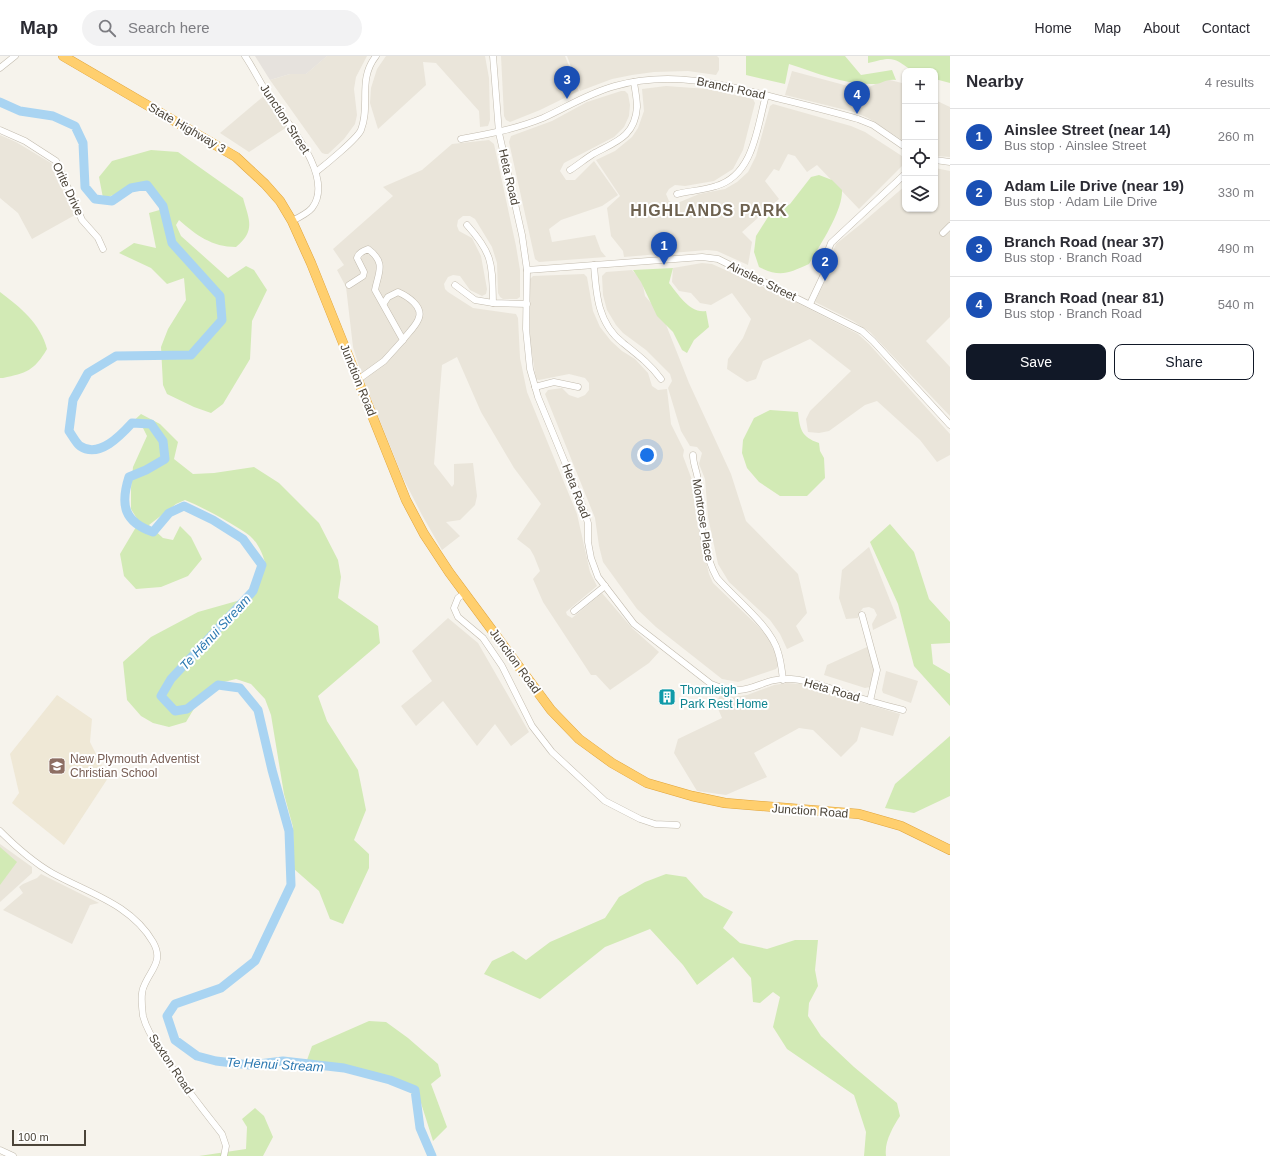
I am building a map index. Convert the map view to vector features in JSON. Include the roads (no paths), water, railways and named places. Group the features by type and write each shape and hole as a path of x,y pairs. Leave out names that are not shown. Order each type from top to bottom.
{"highway":[{"name":"State Highway 3","path":"62,56 236,157 265,184 280,201 292,221"},
{"name":"Junction Road","path":"292,221 358,379 406,500 424,534 465,593 551,710 573,733 612,763 647,783 725,803 859,814 901,826 950,850"}],"street":[{"path":"0,68 15,56"},
{"name":"Junction Street","path":"245,56 268,95 304,145 316,172 318,193 312,208 292,221"},
{"path":"316,172 360,131 364,112 365,83 368,70 376,56"},
{"name":"Heta Road","path":"493,56 499,133 522,235 527,270 526,341 535,387 580,499 588,523 588,542 591,558 598,577 634,624 711,684 724,689 745,691 768,682 783,680 808,681 870,701 904,710"},
{"name":"Branch Road","path":"461,139 499,133 544,117 582,97 616,86 634,82 680,78 713,82 865,121 902,144"},
{"path":"570,170 591,155 615,144 626,135 634,121 637,107 634,82"},
{"path":"677,194 717,186 730,180 740,171 747,162 766,95"},
{"name":"Orite Drive","path":"0,130 25,141 56,161 82,220 98,238 102,249"},
{"path":"938,160 950,162"},
{"path":"810,304 826,270 827,253 831,243 903,176"},
{"path":"467,225 480,239 490,257 492,263 493,303"},
{"path":"943,233 950,226"},
{"path":"349,285 363,276 364,272 356,258 368,249 380,264 381,270 375,290 384,303 403,340"},
{"name":"Ainslee Street","path":"527,270 702,257 713,258 855,326 868,336 950,425"},
{"path":"594,265 597,299 606,323 622,343 637,352 661,379"},
{"path":"455,285 475,300 493,303 527,304"},
{"path":"358,379 384,361 419,319 419,312 411,299 398,292 388,297 384,303"},
{"path":"535,387 554,382 578,388"},
{"name":"Montrose Place","path":"693,455 698,480 699,501 706,554 712,569 717,578 770,636 778,651 783,680"},
{"path":"574,611 605,586"},
{"path":"465,593 458,598 454,608 458,617 483,638 502,666 532,726 552,752 605,801 640,819 655,824 678,825"},
{"path":"862,615 864,628 877,670 870,701"},
{"name":"Saxton Road","path":"0,831 11,842 51,872 117,905 140,925 153,942 158,956 156,966 143,987 143,1017 152,1038 174,1071 222,1134 226,1146 224,1156"},
{"path":"0,1150 13,1156"}],"waterway":[{"name":"Te Hēnui Stream","path":"0,102 20,111 53,116 75,126 83,143 85,187 95,199 112,201 131,188 147,185 163,206 172,243 220,296 222,320 191,355 116,356 88,373 73,400 69,431 80,446 95,450 102,448 116,439 132,423 151,424 163,441 165,459 146,470 129,477 126,487 125,504 130,518 143,528 153,532 169,513 184,506 213,520 243,539 262,565 253,591 171,679 161,696 175,711 187,709 218,685 240,688 258,710 272,770 289,831 291,885 255,961 221,988 175,1004 167,1016 175,1040 197,1056 216,1061 250,1065 283,1061 344,1068 390,1080 415,1090 420,1128 432,1156"}],"place":[{"name":"Branch Road (near 37)","path":"567,99"},
{"name":"Branch Road (near 81)","path":"857,114"},
{"name":"Ainslee Street (near 14)","path":"664,265"},
{"name":"Adam Lile Drive (near 19)","path":"825,281"},
{"name":"Thornleigh Park Rest Home","path":"667,697"},
{"name":"New Plymouth Adventist Christian School","path":"57,766"}],"district":[{"name":"HIGHLANDS PARK","path":"709,210"}]}
